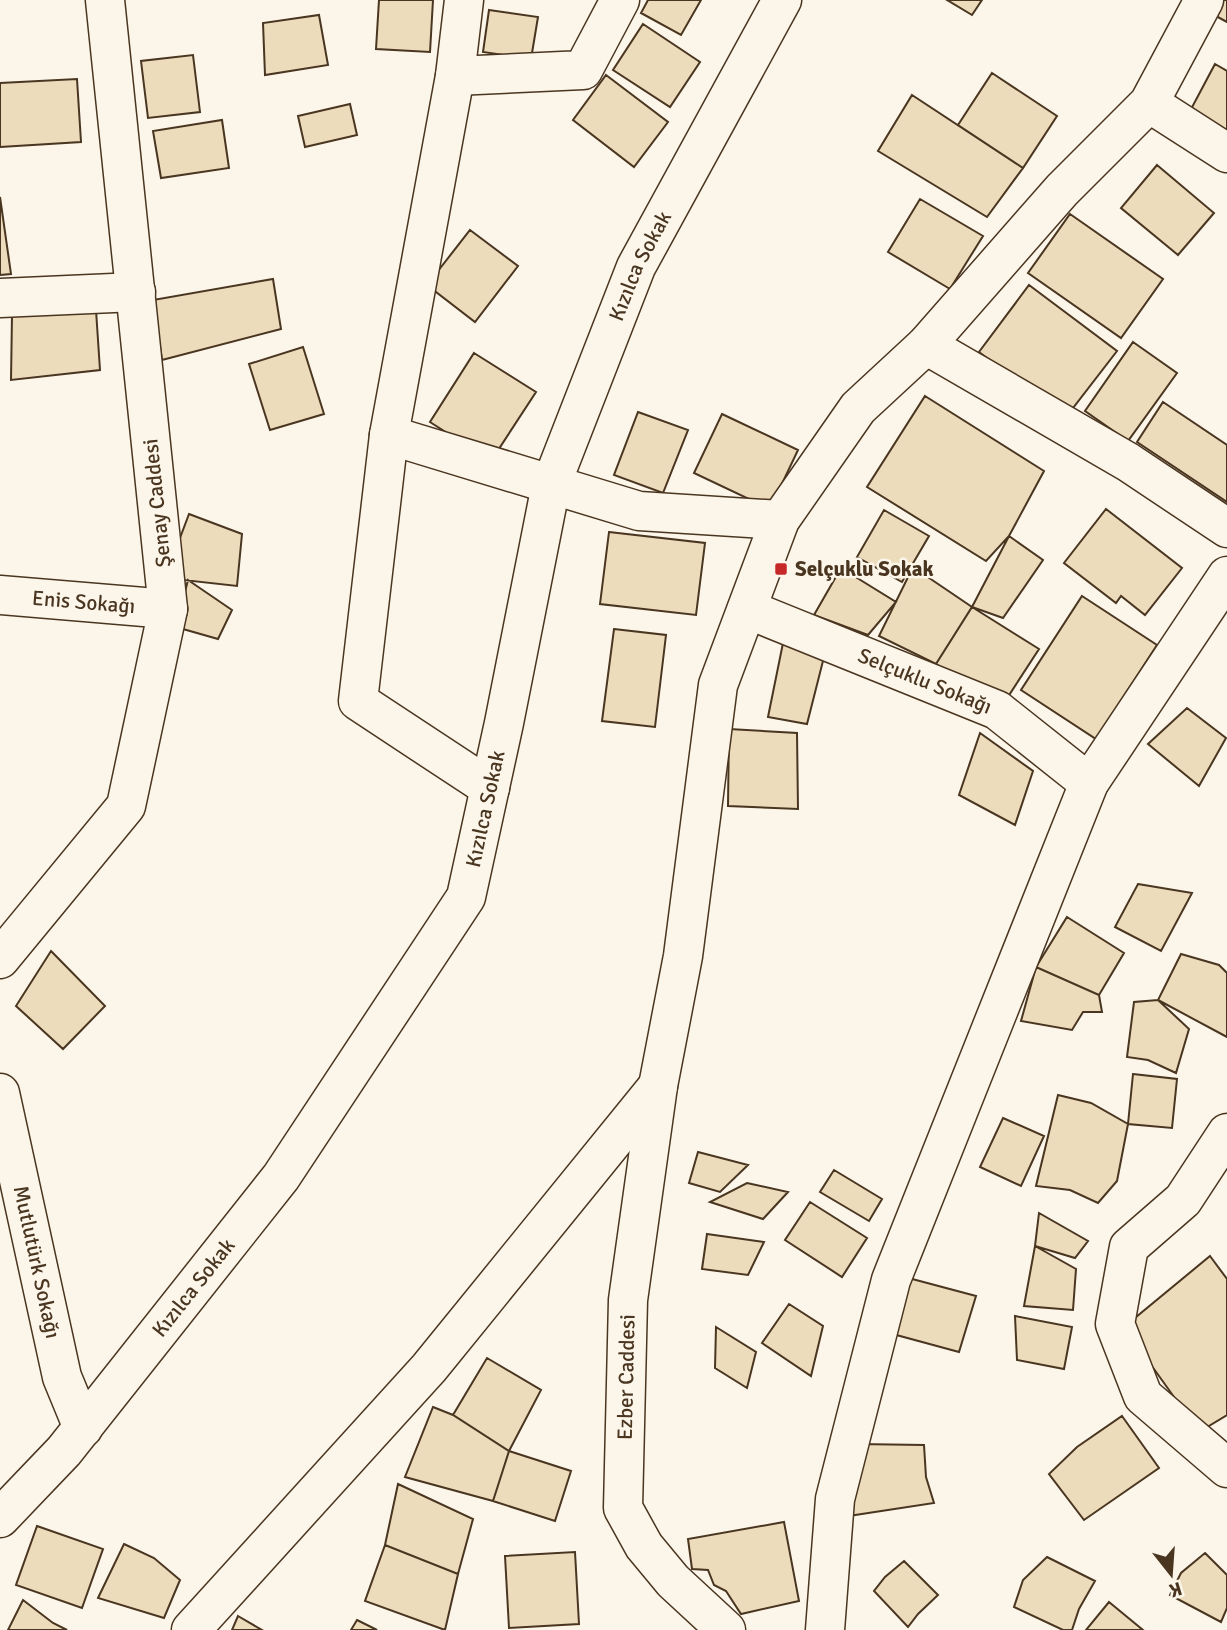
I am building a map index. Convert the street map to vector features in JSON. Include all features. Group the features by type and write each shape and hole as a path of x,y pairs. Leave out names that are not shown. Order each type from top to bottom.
{"street":[{"name":"Şenay Caddesi","path":"0,959 126,806 168,609 105,0"},
{"path":"464,0 455,76 389,435 358,701 490,788"},
{"path":"455,76 583,70 620,0"},
{"name":"Kızılca Sokak","path":"0,1518 83,1428 281,1177 466,897 551,485 636,267 782,0"},
{"name":"Ezber Caddesi","path":"726,1630 673,1581 644,1546 623,1507 628,1300 658,1086 683,956 718,685 780,520 858,408 926,345 1062,191 1149,103 1204,0"},
{"path":"1149,103 1227,153"},
{"path":"0,298 136,292"},
{"path":"926,345 1128,462 1227,528"},
{"path":"389,435 639,512 780,520"},
{"path":"825,1630 835,1499 891,1280 1089,783 1227,576"},
{"name":"Enis Sokağı","path":"0,595 168,609"},
{"name":"Selçuklu Sokağı","path":"747,609 996,710 1089,783"},
{"path":"191,1630 429,1368 658,1086"},
{"name":"Mutlutürk Sokağı","path":"0,1093 62,1377 83,1428"},
{"path":"1227,1133 1183,1200 1129,1247 1115,1324 1143,1396 1227,1468"},
{"path":"1183,1200 1227,1180"}],"building":[{"path":"379,0 433,0 430,52 376,49"},
{"path":"648,0 701,0 681,35 641,13"},
{"path":"947,0 982,0 972,15"},
{"path":"1222,0 1227,0 1227,22 1214,15"},
{"path":"489,10 538,17 531,59 483,52"},
{"path":"319,15 328,65 265,75 263,23"},
{"path":"643,24 700,62 670,107 613,70"},
{"path":"193,55 200,112 148,118 141,61"},
{"path":"1215,64 1227,71 1227,131 1190,111"},
{"path":"992,73 1057,116 1023,168 958,125"},
{"path":"606,75 668,122 634,167 573,120"},
{"path":"77,79 81,142 0,147 0,83"},
{"path":"912,95 1023,168 987,217 878,151"},
{"path":"350,104 357,135 305,147 298,116"},
{"path":"222,120 229,168 161,178 153,131"},
{"path":"1157,165 1214,213 1178,255 1121,208"},
{"path":"0,197 11,274 0,275"},
{"path":"920,199 983,236 950,289 888,252"},
{"path":"1070,214 1163,279 1121,338 1028,273"},
{"path":"470,230 518,266 475,322 427,285"},
{"path":"273,279 281,329 162,360 153,300"},
{"path":"1029,285 1117,351 1066,417 979,352"},
{"path":"96,310 100,370 11,380 12,315"},
{"path":"1133,342 1177,373 1128,441 1085,411"},
{"path":"303,347 324,414 270,430 249,364"},
{"path":"474,353 536,392 491,461 430,422"},
{"path":"925,396 1044,471 1009,536 986,561 867,487"},
{"path":"1163,402 1227,445 1227,502 1137,442"},
{"path":"638,412 688,430 663,493 614,475"},
{"path":"722,414 798,450 770,509 694,473"},
{"path":"1106,509 1182,568 1145,615 1121,596 1116,603 1064,563"},
{"path":"884,510 929,536 902,582 857,557"},
{"path":"189,514 242,534 237,586 165,578"},
{"path":"609,532 705,543 696,615 600,604"},
{"path":"1009,536 1043,560 1003,618 972,607"},
{"path":"913,567 972,607 936,664 879,636"},
{"path":"841,568 896,602 868,635 814,615"},
{"path":"188,580 232,610 218,639 176,627"},
{"path":"1082,596 1157,645 1096,739 1021,690"},
{"path":"972,607 1039,649 1002,706 936,664"},
{"path":"614,629 666,635 655,727 602,721"},
{"path":"783,643 824,657 807,724 768,717"},
{"path":"1187,708 1226,738 1199,786 1148,744"},
{"path":"729,729 797,733 798,809 728,806"},
{"path":"980,733 1033,771 1015,825 959,795"},
{"path":"1138,884 1192,893 1161,951 1115,927"},
{"path":"1067,917 1124,953 1099,995 1036,967"},
{"path":"51,951 105,1006 63,1049 16,1006"},
{"path":"1181,954 1219,965 1227,973 1227,1037 1158,1000"},
{"path":"1036,967 1099,995 1102,1012 1083,1012 1072,1030 1021,1021"},
{"path":"1158,1000 1189,1029 1176,1073 1148,1060 1127,1057 1134,1002"},
{"path":"1133,1074 1177,1079 1172,1128 1128,1124"},
{"path":"1058,1095 1091,1103 1128,1124 1117,1181 1098,1203 1070,1190 1036,1186"},
{"path":"1003,1118 1044,1136 1021,1186 980,1167"},
{"path":"698,1152 748,1165 720,1192 689,1183"},
{"path":"834,1170 882,1199 869,1221 820,1192"},
{"path":"747,1183 788,1192 763,1219 710,1202"},
{"path":"810,1202 867,1238 842,1277 785,1240"},
{"path":"1039,1213 1088,1241 1075,1258 1035,1246"},
{"path":"707,1234 764,1242 748,1275 702,1269"},
{"path":"1035,1246 1076,1269 1073,1310 1024,1306"},
{"path":"1210,1256 1227,1279 1227,1415 1199,1432 1124,1327"},
{"path":"901,1276 976,1296 959,1352 878,1330"},
{"path":"789,1304 823,1326 811,1376 762,1343"},
{"path":"1015,1316 1072,1327 1064,1369 1017,1360"},
{"path":"716,1327 756,1352 747,1388 715,1368"},
{"path":"487,1358 541,1390 509,1451 453,1415"},
{"path":"433,1407 453,1415 509,1451 493,1501 405,1477"},
{"path":"1122,1416 1159,1468 1084,1520 1049,1474 1077,1447"},
{"path":"857,1444 924,1445 926,1477 934,1503 842,1517"},
{"path":"509,1451 571,1471 555,1521 493,1501"},
{"path":"398,1484 473,1519 458,1574 385,1545"},
{"path":"784,1522 799,1601 741,1614 726,1591 714,1585 708,1570 692,1569 688,1539"},
{"path":"37,1526 103,1549 82,1608 16,1585"},
{"path":"124,1544 154,1558 180,1580 164,1618 98,1598"},
{"path":"385,1545 458,1574 445,1630 365,1601"},
{"path":"575,1552 579,1624 509,1628 505,1556"},
{"path":"1205,1553 1227,1575 1227,1608 1221,1622 1170,1595 1181,1573"},
{"path":"1047,1557 1095,1581 1079,1609 1072,1630 1063,1630 1014,1607 1023,1580"},
{"path":"904,1561 938,1595 908,1627 874,1591 885,1577"},
{"path":"23,1600 53,1623 67,1630 8,1630"},
{"path":"1109,1602 1143,1630 1086,1630"},
{"path":"238,1616 262,1630 232,1630"},
{"path":"357,1620 377,1630 351,1630"}],"place":[{"name":"Selçuklu Sokak","path":"781,569"}]}
